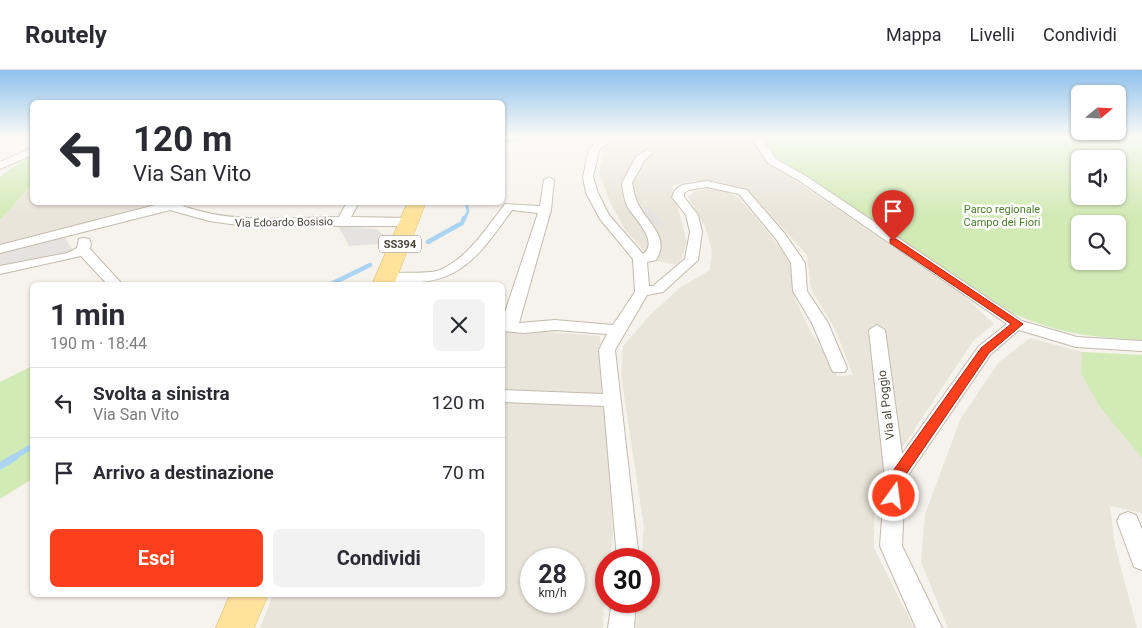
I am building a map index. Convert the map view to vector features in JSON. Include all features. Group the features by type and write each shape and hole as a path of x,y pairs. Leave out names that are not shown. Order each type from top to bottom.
{"main road":[{"name":"SS394","path":"384,281 416,205"},
{"path":"235,628 248,597"}],"street":[{"path":"589,163 588,178 592,193 604,216 640,259 642,292 617,330 607,350 610,400 627,548"},
{"path":"638,163 627,183 634,208 649,225 655,248 650,257 640,259"},
{"path":"774,163 802,178 1018,324 1076,342 1142,346"},
{"path":"549,180 545,210 506,327 555,325 617,330"},
{"path":"642,292 658,289 691,260 696,232 692,215 678,197 679,192 686,187 707,184 744,192 781,236 798,262 800,291 820,323 839,368"},
{"path":"0,249 168,205"},
{"name":"Via Edoardo Bosisio","path":"174,205 195,216 230,223 343,220 410,222"},
{"name":"Via Edoardo Bosisio","path":"343,220 352,205"},
{"path":"384,281 434,277 455,268 481,243 509,206 545,210"},
{"path":"0,270 71,256 82,250 85,244 76,229"},
{"path":"82,250 113,282"},
{"path":"895,479 985,350 1018,324"},
{"name":"Via al Poggio","path":"878,330 895,479 891,546 929,628"},
{"path":"505,396 610,400"},
{"path":"1128,521 1142,560"},
{"path":"621,628 623,613"}],"shaded area":[{"path":"601,163 771,163 962,294 994,324 974,340 874,490 874,548 914,628 636,628 637,613 660,613 660,548 642,548 644,527 621,376 623,346 651,314 681,287 710,270 712,250 705,226 688,197 693,192 710,188 738,197 790,260 795,299 812,334 838,376 853,375 835,329 811,289 807,255 758,201 746,192 714,181 691,181 672,186 687,242 679,265 652,260 625,230 609,200 599,171"},
{"path":"30,186 30,205 158,205 156,208 0,245 0,220"},
{"path":"649,206 666,224 655,226 638,208"},
{"path":"338,226 377,229 387,238 384,244 349,246"},
{"path":"64,236 73,251 0,266 0,252"},
{"path":"505,329 600,336 613,533 611,548 595,548 595,613 604,613 603,628 260,628 272,597 505,597"},
{"path":"1030,338 1082,352 1081,374 1101,409 1142,458 1142,513 1110,506 1115,546 1137,628 948,628 921,562 925,514 961,418 998,363"}],"green space":[{"path":"20,163 30,163 30,186 0,220 0,176"},
{"name":"Parco regionale Campo dei Fiori","path":"785,163 1071,163 1071,205 1126,205 1126,163 1142,163 1142,340 1077,334 1031,321 1014,314"},
{"path":"1082,352 1142,355 1142,458 1101,409 1081,374"},
{"path":"30,367 30,480 0,499 0,382"}],"waterway":[{"path":"464,220 468,211 467,205"},
{"path":"428,242 462,223 464,218"},
{"path":"335,282 370,265"},
{"path":"13,458 30,447"},
{"path":"0,466 15,457"}],"route":[{"path":"893,241 1018,324 985,350 895,479 894,496"}]}
